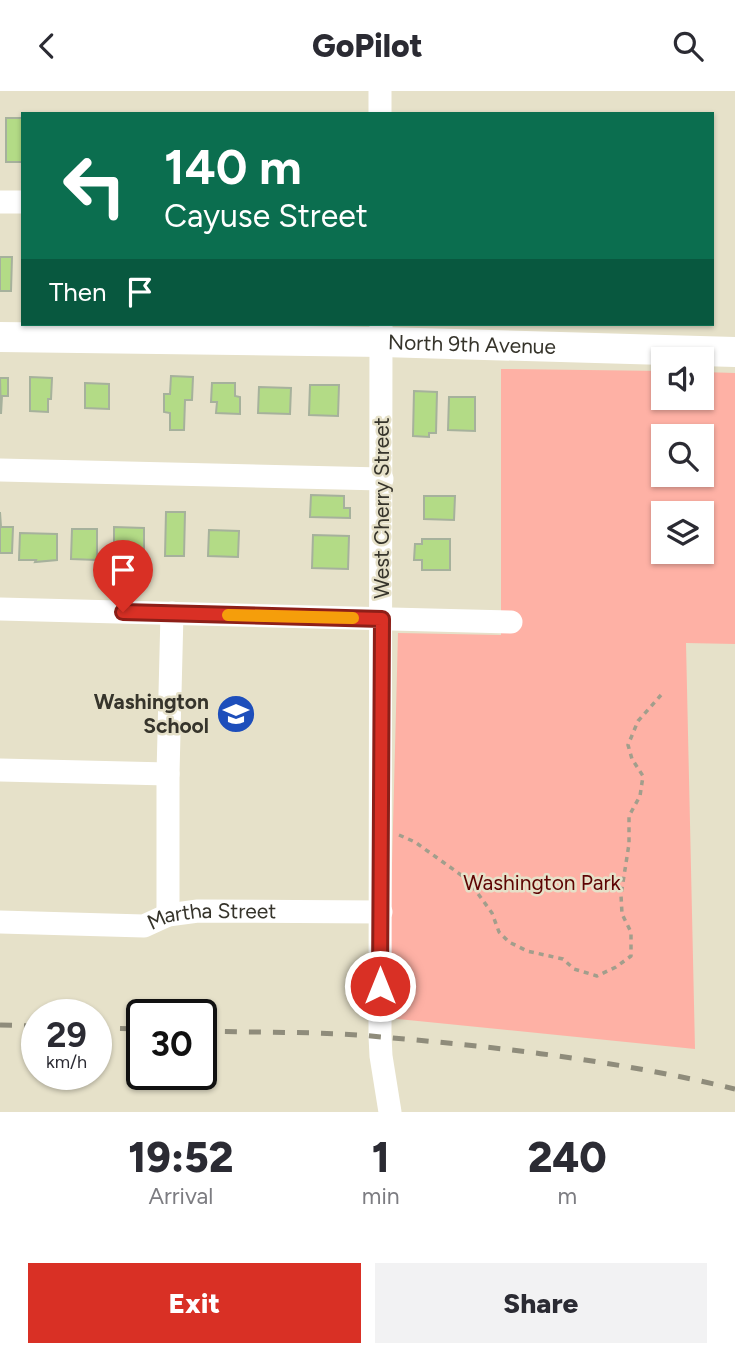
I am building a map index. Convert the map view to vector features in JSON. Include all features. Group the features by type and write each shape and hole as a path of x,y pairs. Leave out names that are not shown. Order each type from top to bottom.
{"main road":[{"name":"North 9th Avenue","path":"0,337 382,333 735,352"}],"street":[{"path":"380,91 380,112"},
{"path":"0,202 21,202"},
{"name":"West Cherry Street","path":"382,333 380,1046 390,1112"},
{"path":"0,470 382,479"},
{"path":"0,609 511,622"},
{"path":"168,915 172,613"},
{"path":"0,770 168,774"},
{"name":"Martha Street","path":"0,922 144,926 168,915 198,911 381,912"}],"path":[{"path":"381,827 415,842 468,880 492,913 499,932 509,942 527,951 563,959 574,969 597,976 607,972 631,955 631,932 622,914 621,895 629,844 629,816 640,796 643,776 632,759 628,745 638,721 661,695"}],"green space":[{"name":"Washington Park","path":"501,369 651,371 651,410 714,410 714,372 735,373 735,644 686,643 695,1049 388,1018 398,633 501,635"}],"building":[{"path":"6,118 21,118 21,162 6,162"},
{"path":"0,257 12,257 11,291 0,291"},
{"path":"171,376 193,377 192,400 185,400 184,430 170,430 170,413 164,412 164,394 170,394"},
{"path":"30,377 52,378 48,412 30,411"},
{"path":"0,378 8,378 8,396 2,396 1,414"},
{"path":"85,383 109,384 109,409 85,408"},
{"path":"212,383 235,383 235,396 240,397 240,414 216,413 217,402 211,402"},
{"path":"310,385 339,385 338,416 309,415"},
{"path":"259,387 291,388 290,414 258,413"},
{"path":"414,391 437,392 436,433 429,433 429,437 413,436"},
{"path":"449,397 475,397 475,431 448,430"},
{"path":"311,495 344,496 344,508 350,508 350,518 310,517"},
{"path":"424,496 455,496 454,520 424,519"},
{"path":"0,512 1,527 13,527 12,553 0,553"},
{"path":"166,512 185,512 184,556 165,556"},
{"path":"114,527 144,528 144,551 134,551 134,555 119,554 119,550 114,550"},
{"path":"72,529 97,529 97,560 71,559"},
{"path":"209,530 239,531 238,557 208,556"},
{"path":"20,533 57,534 57,560 19,560"},
{"path":"313,535 349,536 348,569 312,568"},
{"path":"422,539 450,539 450,570 422,570 422,560 414,560 415,544 422,544"}],"railway":[{"path":"0,1025 21,1026"},
{"path":"112,1028 126,1029"},
{"path":"217,1031 337,1034 471,1045 648,1070 735,1089"}],"slow traffic":[{"path":"228,615 353,618"}],"place":[{"name":"Washington School","path":"236,714"}],"route":[{"path":"123,612 382,619 380,986"}]}
